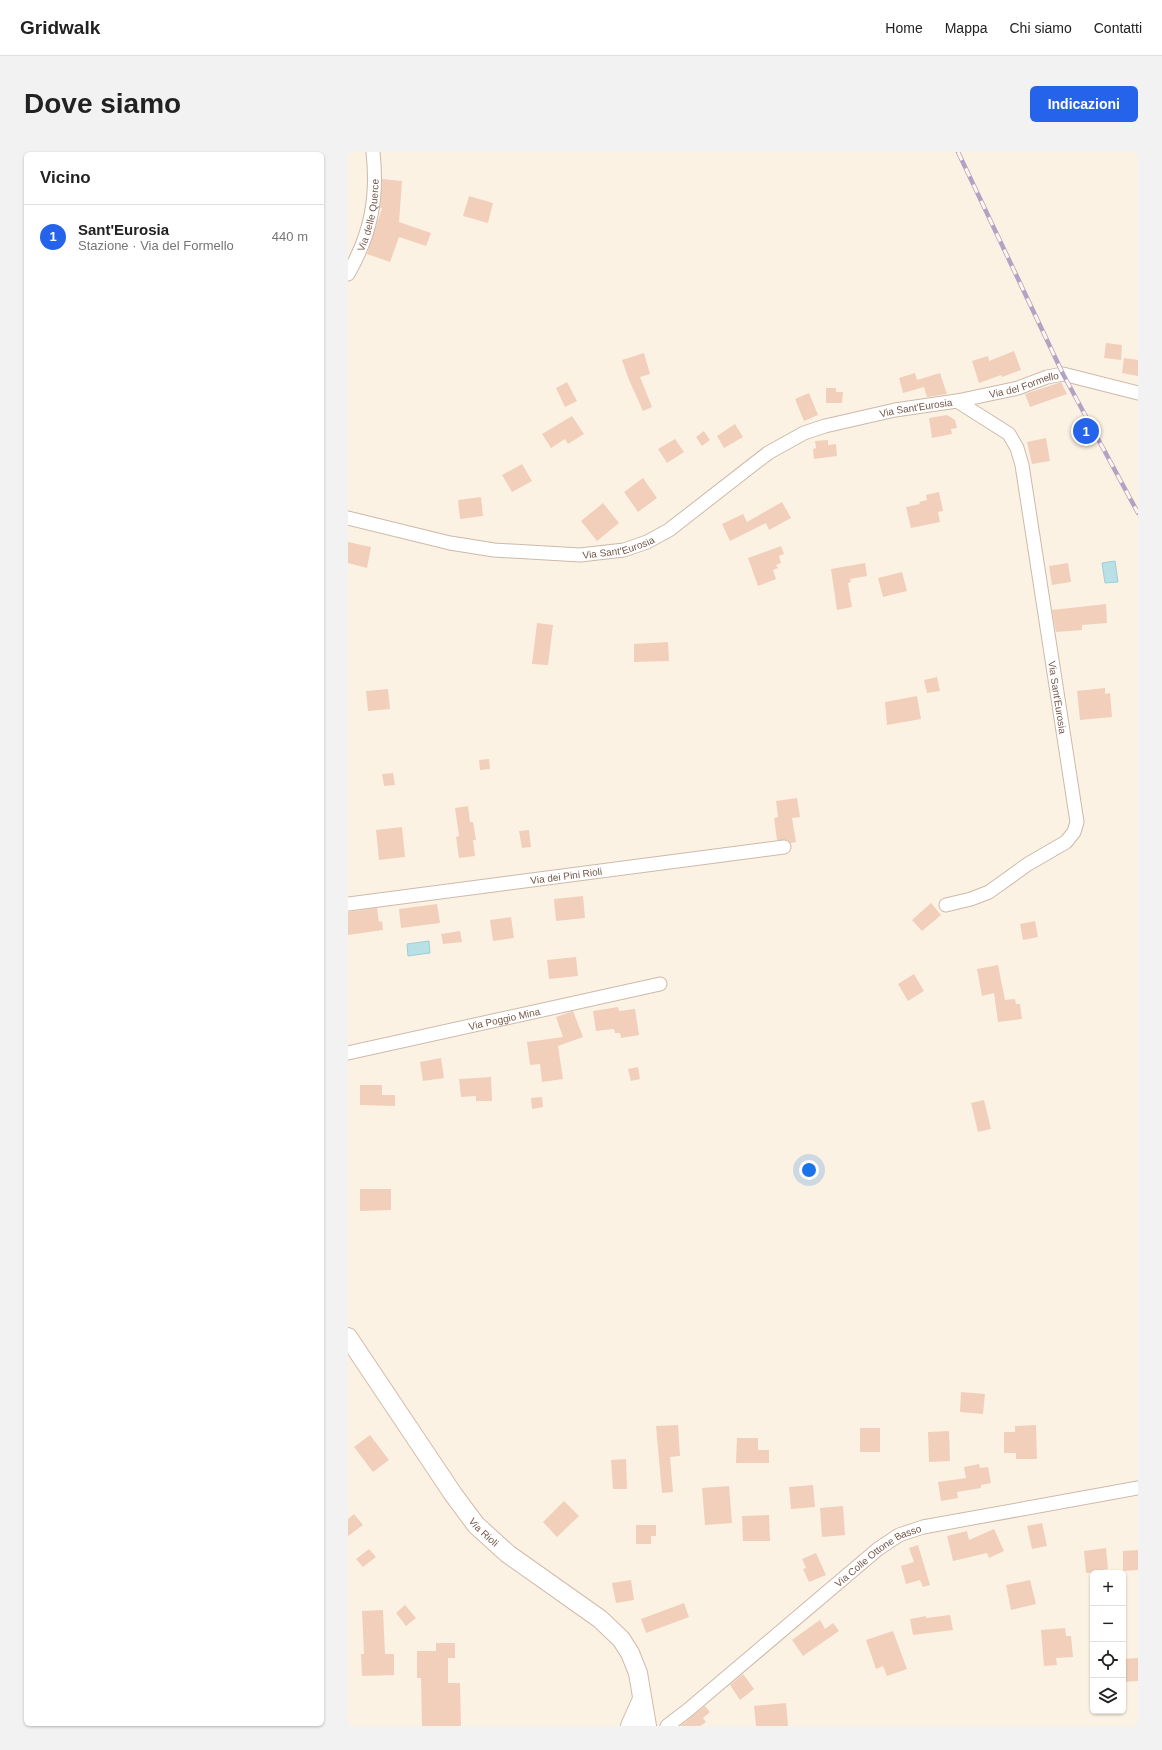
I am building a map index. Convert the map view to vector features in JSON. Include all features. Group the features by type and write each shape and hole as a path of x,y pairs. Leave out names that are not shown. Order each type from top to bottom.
{"main road":[{"name":"Via Rioli","path":"348,1336 452,1494 476,1525 508,1554 600,1619 618,1635 627,1647 635,1664 640,1683 647,1726"},
{"path":"630,1726 642,1699"}],"street":[{"name":"Via delle Querce","path":"348,274 360,252 371,219 374,188 373,152"},
{"name":"Via del Formello","path":"957,401 1018,388 1047,377 1064,374 1138,393"},
{"name":"Via Sant'Eurosia","path":"348,518 450,543 498,551 580,555 624,550 660,536 763,456 804,433 825,426 883,412 957,401 1007,433 1015,443 1019,454 1077,819 1074,832 1066,842 1028,864 989,892 971,899 946,905"},
{"name":"Via dei Pini Rioli","path":"348,904 784,847"},
{"name":"Via Poggio Mina","path":"348,1053 660,984"},
{"name":"Via Colle Ottone Basso","path":"667,1726 694,1705 878,1549 899,1535 923,1527 1138,1488"}],"water":[{"path":"1115,561 1118,582 1105,583 1102,563"},
{"path":"429,941 430,953 408,956 407,944"}],"building":[{"path":"382,179 402,181 399,222 431,233 426,246 399,237 390,262 367,254 382,208 380,208"},
{"path":"469,196 493,203 488,223 463,216"},
{"path":"1106,343 1122,345 1121,360 1104,358"},
{"path":"1014,351 1021,370 979,383 972,361 988,356 989,361"},
{"path":"644,353 650,374 640,377 652,407 643,411 622,360"},
{"path":"1124,358 1138,360 1138,376 1122,373"},
{"path":"915,373 917,380 940,373 947,394 927,397 924,387 903,393 899,378"},
{"path":"567,382 577,401 565,407 556,388"},
{"path":"1061,382 1067,394 1030,407 1025,394"},
{"path":"826,388 836,388 836,392 843,392 842,403 826,403"},
{"path":"809,393 818,415 804,421 795,399"},
{"path":"947,415 955,420 957,428 951,429 952,434 932,438 929,418"},
{"path":"572,416 584,434 568,444 565,439 551,448 542,434"},
{"path":"735,424 743,437 724,448 717,436"},
{"path":"704,431 710,440 702,446 696,437"},
{"path":"1046,438 1050,461 1032,464 1027,442"},
{"path":"675,439 684,452 667,463 658,449"},
{"path":"828,440 828,445 836,444 837,456 814,459 813,449 816,448 815,441"},
{"path":"522,464 532,481 512,492 502,475"},
{"path":"643,478 657,498 638,512 624,492"},
{"path":"939,492 943,511 938,512 940,522 911,528 906,507 920,504 919,502 927,500 926,495"},
{"path":"481,497 483,516 460,519 458,500"},
{"path":"782,502 791,518 769,530 766,523 730,541 722,524 743,514 747,522"},
{"path":"603,503 619,523 597,541 581,521"},
{"path":"348,542 371,547 367,568 348,563"},
{"path":"781,546 784,554 779,556 781,563 776,565 778,568 773,570 776,579 758,586 748,558"},
{"path":"865,563 867,576 850,579 851,582 848,583 852,607 837,610 831,569"},
{"path":"1068,563 1071,582 1052,585 1049,566"},
{"path":"902,572 907,591 883,597 878,578"},
{"path":"1106,604 1107,623 1082,625 1082,630 1056,632 1052,610"},
{"path":"537,623 553,625 548,665 532,664"},
{"path":"668,642 669,661 634,662 634,644"},
{"path":"937,677 940,691 927,693 924,680"},
{"path":"1105,688 1105,694 1110,693 1112,717 1080,720 1077,691"},
{"path":"388,689 390,709 368,711 366,691"},
{"path":"917,696 921,719 887,725 885,702"},
{"path":"489,759 490,769 480,770 479,760"},
{"path":"393,773 395,785 384,786 382,774"},
{"path":"797,798 800,817 792,818 796,842 791,843 787,840 777,840 774,818 778,817 776,801"},
{"path":"468,806 470,822 473,822 476,840 473,840 475,856 459,858 456,837 459,836 455,808"},
{"path":"402,827 405,857 379,860 376,830"},
{"path":"529,830 531,847 522,848 519,831"},
{"path":"583,896 585,918 556,921 554,899"},
{"path":"931,903 941,915 922,931 912,920"},
{"path":"437,904 440,923 401,928 399,909"},
{"path":"377,908 379,922 382,921 383,930 348,935 348,912"},
{"path":"511,917 514,938 493,941 490,920"},
{"path":"1035,921 1038,937 1023,940 1020,924"},
{"path":"460,931 462,942 443,944 441,934"},
{"path":"576,957 578,976 549,979 547,960"},
{"path":"998,965 1005,1000 1015,999 1016,1004 1020,1004 1022,1019 998,1022 994,993 982,996 977,969"},
{"path":"914,974 924,991 908,1001 898,984"},
{"path":"618,1007 619,1011 635,1009 639,1035 621,1038 620,1033 615,1033 614,1029 596,1031 593,1011"},
{"path":"573,1011 583,1037 558,1046 563,1079 542,1082 540,1064 530,1065 527,1042 563,1037 556,1017"},
{"path":"441,1058 444,1078 423,1081 420,1062"},
{"path":"638,1067 640,1079 631,1081 628,1069"},
{"path":"491,1077 492,1101 476,1101 476,1096 461,1097 459,1079"},
{"path":"360,1085 382,1085 382,1095 395,1095 395,1106 360,1105"},
{"path":"542,1097 543,1107 532,1109 531,1098"},
{"path":"984,1100 991,1129 978,1132 971,1103"},
{"path":"360,1189 391,1189 391,1210 360,1211"},
{"path":"961,1392 985,1394 983,1414 960,1412"},
{"path":"678,1425 680,1456 670,1457 673,1492 662,1493 656,1426"},
{"path":"1036,1425 1037,1459 1016,1459 1016,1453 1004,1453 1004,1432 1015,1432 1015,1426"},
{"path":"860,1428 880,1428 880,1452 860,1452"},
{"path":"949,1431 950,1461 929,1462 928,1432"},
{"path":"370,1435 389,1460 373,1472 354,1447"},
{"path":"737,1438 758,1438 758,1450 769,1450 769,1463 736,1463"},
{"path":"626,1459 627,1489 613,1489 611,1460"},
{"path":"979,1464 980,1468 988,1467 991,1483 981,1485 981,1488 957,1492 958,1498 941,1501 938,1482 966,1478 964,1467"},
{"path":"813,1485 815,1507 791,1509 789,1487"},
{"path":"729,1486 732,1523 705,1525 702,1488"},
{"path":"564,1501 579,1516 557,1537 543,1522"},
{"path":"843,1506 845,1535 822,1537 820,1508"},
{"path":"354,1514 363,1525 348,1536 348,1519"},
{"path":"769,1515 770,1541 743,1541 742,1516"},
{"path":"1042,1523 1047,1546 1032,1549 1027,1526"},
{"path":"636,1525 656,1525 656,1536 651,1536 651,1544 636,1544"},
{"path":"994,1529 1004,1551 989,1558 987,1553 953,1561 947,1536 967,1531 969,1540"},
{"path":"918,1545 930,1585 923,1587 920,1580 906,1584 901,1566 914,1562 909,1548"},
{"path":"1106,1548 1108,1569 1090,1570 1090,1573 1086,1573 1084,1551"},
{"path":"369,1549 376,1557 363,1567 356,1559"},
{"path":"1138,1550 1138,1570 1123,1570 1123,1551"},
{"path":"816,1553 826,1575 809,1582 803,1569 806,1568 802,1559"},
{"path":"631,1580 634,1600 616,1603 612,1583"},
{"path":"1030,1580 1036,1604 1011,1610 1006,1585"},
{"path":"684,1603 689,1617 646,1633 641,1619"},
{"path":"405,1605 416,1618 406,1626 396,1613"},
{"path":"383,1610 385,1654 394,1654 394,1675 362,1676 361,1654 364,1654 362,1611"},
{"path":"950,1615 953,1630 913,1635 910,1619 926,1616 926,1618"},
{"path":"820,1620 825,1629 833,1623 839,1631 803,1656 792,1640"},
{"path":"1065,1628 1066,1636 1071,1636 1073,1657 1056,1658 1057,1665 1044,1666 1041,1630"},
{"path":"893,1631 907,1669 887,1676 883,1666 876,1669 866,1640"},
{"path":"436,1643 455,1643 455,1658 448,1658 448,1683 460,1683 461,1726 422,1726 421,1678 417,1678 417,1651 436,1651"},
{"path":"1138,1658 1138,1681 1126,1682 1126,1659"},
{"path":"743,1674 754,1689 740,1700 730,1685"},
{"path":"786,1703 788,1726 756,1726 754,1706"},
{"path":"705,1706 710,1712 703,1718 706,1722 700,1726 680,1726"}],"railway":[{"path":"958,152 1063,374 1138,513"}],"place":[{"name":"Sant'Eurosia","path":"1086,431"}]}
